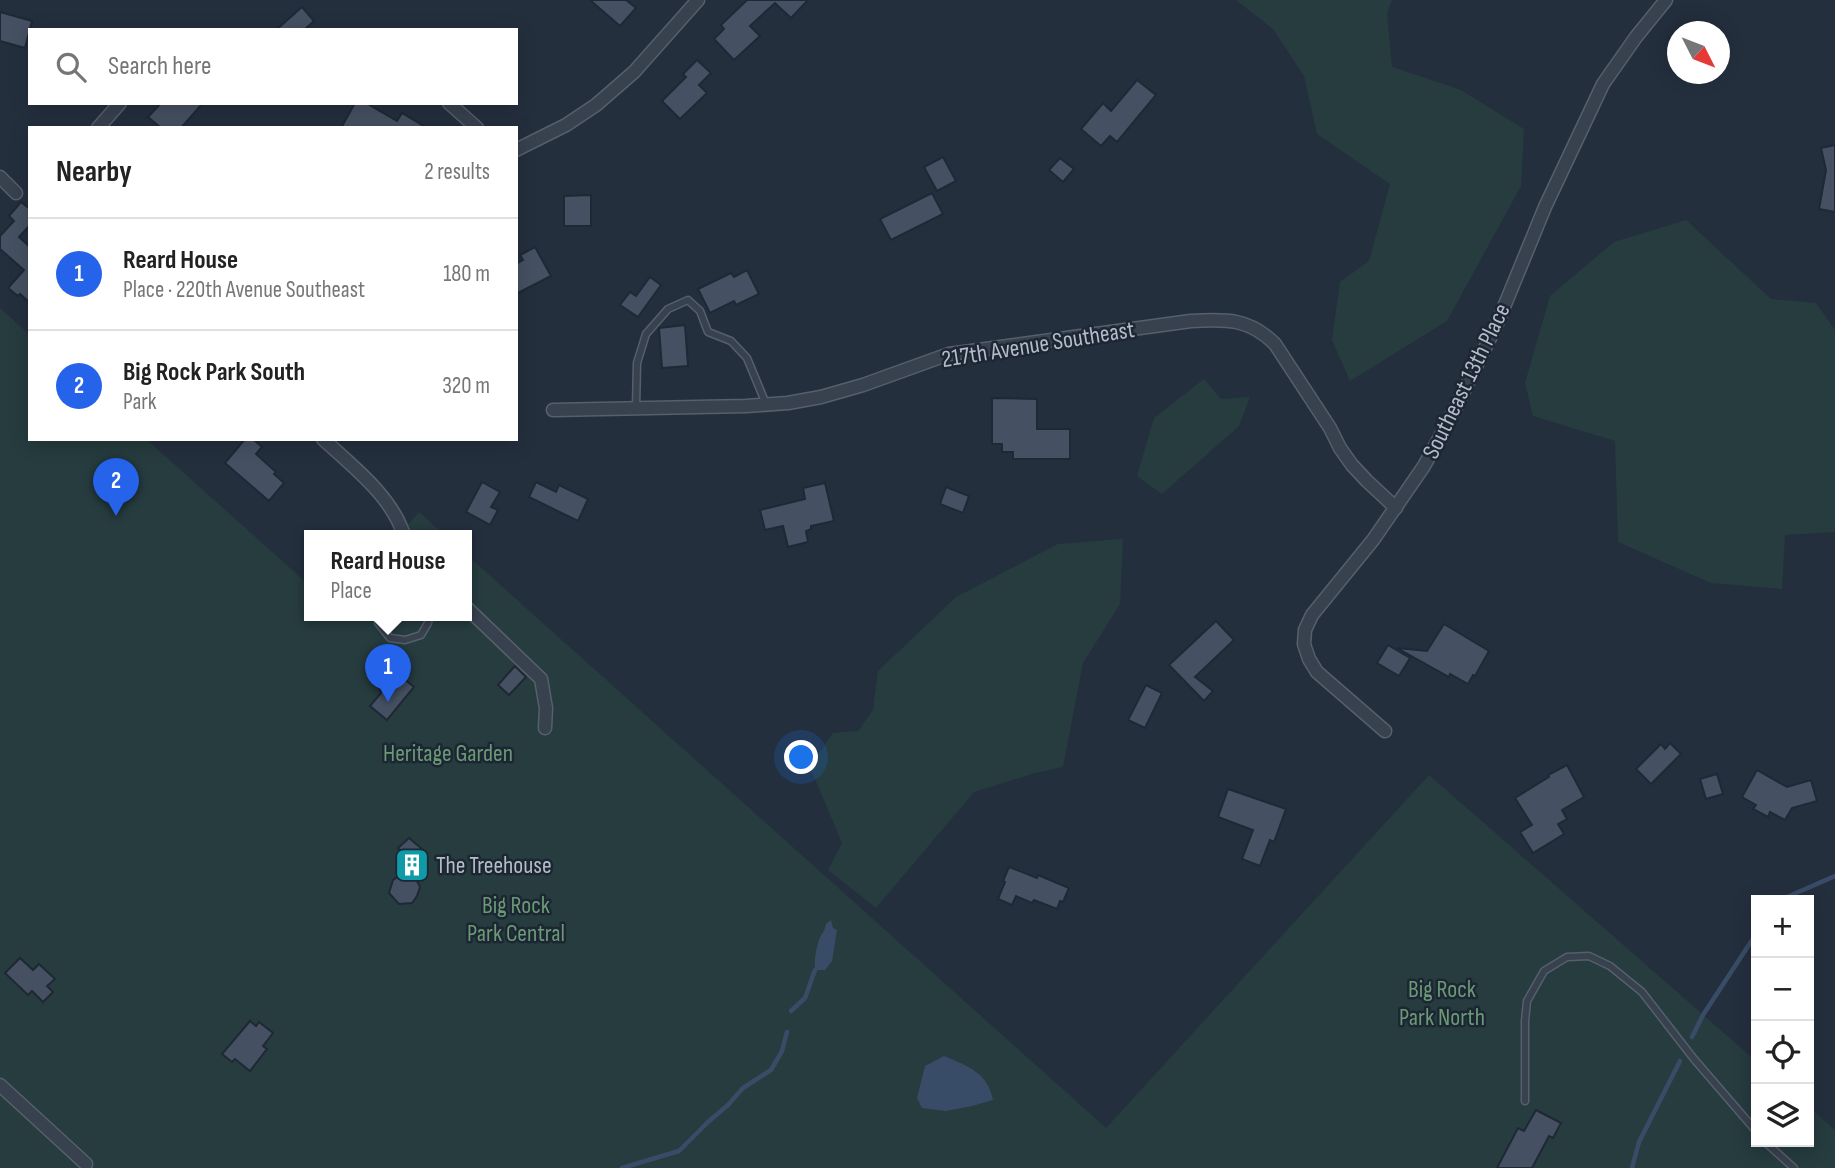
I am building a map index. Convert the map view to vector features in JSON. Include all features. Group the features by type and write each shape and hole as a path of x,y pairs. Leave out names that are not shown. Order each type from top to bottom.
{"street":[{"path":"518,149 566,125 596,104 634,72 698,0"},
{"name":"Southeast 13th Place","path":"1385,731 1317,672 1304,644 1305,630 1312,615 1396,508 1430,455 1497,324 1545,207 1603,84 1664,1"},
{"path":"100,126 118,105"},
{"path":"451,105 475,126"},
{"path":"0,177 16,192"},
{"name":"217th Avenue Southeast","path":"553,410 766,404 821,397 949,354 1191,321 1224,320 1241,323 1265,333 1324,417 1352,465 1396,508"},
{"path":"325,441 376,488 401,530"},
{"path":"472,613 541,679 546,708 545,728"},
{"path":"0,1086 86,1164"}],"lane":[{"path":"636,408 637,363 646,334 668,309 688,300 700,311 708,332 731,341 747,358 766,404"},
{"path":"378,621 390,638 405,640 421,635 428,621"},
{"path":"1525,1101 1527,1001 1544,971 1567,957 1588,956 1610,966 1642,992 1694,1059 1751,1125"},
{"path":"1771,1147 1794,1168"}],"green space":[{"path":"1236,0 1392,0 1387,13 1392,67 1461,90 1524,129 1521,186 1447,321 1350,381 1332,340 1340,282 1369,261 1390,184 1317,134 1304,76 1273,29"},
{"path":"1686,220 1771,299 1816,303 1835,330 1835,532 1785,535 1782,589 1711,583 1618,542 1615,441 1533,416 1525,383 1550,296 1614,242"},
{"path":"0,308 28,333 28,441 148,441 304,581 304,621 472,621 472,559 1106,1128 1429,775 1751,1057 1751,1147 1814,1147 1814,1111 1835,1130 1835,1168 0,1168"},
{"path":"1204,379 1221,399 1250,397 1239,426 1162,494 1137,476 1154,418"},
{"path":"419,512 438,530 403,530"},
{"path":"1123,539 1120,604 1083,663 1063,767 974,792 876,908 828,870 842,843 810,767 833,733 858,731 873,710 878,671 956,597 1058,544"}],"water":[{"path":"831,920 833,928 837,930 832,961 825,970 815,970 819,940 826,924"},
{"path":"944,1056 969,1067 982,1077 993,1100 946,1111 922,1108 917,1098 925,1066"}],"building":[{"path":"590,0 626,0 636,8 620,26"},
{"path":"747,0 808,0 791,18 775,3 750,26 760,36 734,60 714,39 724,29 721,25"},
{"path":"302,7 314,21 306,28 278,28"},
{"path":"0,12 32,21 28,28 25,48 0,41"},
{"path":"697,60 711,73 699,85 707,93 680,119 662,101 686,77 683,74"},
{"path":"1137,80 1156,95 1117,142 1110,136 1101,146 1081,129 1103,103 1111,111"},
{"path":"159,105 201,105 183,126 159,126 148,117"},
{"path":"354,105 369,105 397,121 402,113 424,126 342,126"},
{"path":"1835,145 1835,212 1819,209 1826,170 1821,148"},
{"path":"943,157 956,181 937,191 924,167"},
{"path":"1060,158 1074,169 1063,182 1049,170"},
{"path":"932,193 943,214 891,240 880,219"},
{"path":"591,195 591,226 564,226 564,196"},
{"path":"21,202 28,207 28,227 19,237 28,245 28,301 8,288 24,270 0,249 0,236 14,221 9,216"},
{"path":"535,247 551,276 518,293 518,263 523,260 520,255"},
{"path":"747,270 759,294 736,305 734,301 710,313 698,289 731,273 734,277"},
{"path":"650,277 661,285 638,317 620,305 630,292 636,296"},
{"path":"685,325 688,366 662,368 659,328"},
{"path":"992,398 1037,399 1037,429 1070,429 1070,459 1013,459 1013,452 1002,452 1002,444 992,444"},
{"path":"243,441 255,441 262,447 256,454 284,483 269,501 225,463"},
{"path":"482,482 500,492 491,507 498,510 490,525 466,512"},
{"path":"536,482 556,492 559,485 588,499 578,521 529,497"},
{"path":"825,483 834,521 811,526 811,529 806,531 808,542 788,547 783,526 765,530 760,510 805,499 803,488"},
{"path":"946,487 969,496 963,513 940,504"},
{"path":"1216,621 1234,640 1195,677 1213,691 1204,701 1169,665"},
{"path":"1444,624 1489,651 1468,684 1450,674 1449,677 1397,648 1427,651"},
{"path":"1388,645 1410,658 1399,676 1377,663"},
{"path":"515,666 526,677 509,695 498,685"},
{"path":"398,674 414,687 387,720 370,706 381,693 379,686 387,687"},
{"path":"1146,685 1162,693 1145,728 1128,720"},
{"path":"1670,743 1681,754 1651,784 1636,769 1661,744 1665,749"},
{"path":"1567,765 1584,797 1562,810 1567,819 1558,824 1564,834 1533,853 1520,832 1532,825 1515,798"},
{"path":"1757,770 1787,787 1811,780 1817,801 1792,808 1785,820 1770,812 1768,817 1753,809 1756,805 1742,797"},
{"path":"1717,774 1723,794 1706,799 1700,779"},
{"path":"1228,789 1286,809 1274,842 1270,840 1260,866 1242,859 1253,830 1218,817"},
{"path":"409,838 422,849 411,862 398,848"},
{"path":"1009,867 1069,888 1063,902 1060,901 1057,909 1016,896 1012,905 998,899"},
{"name":"The Treehouse","path":"414,871 420,887 417,896 412,903 399,904 389,893 393,880"},
{"path":"20,958 33,970 39,964 55,979 47,986 53,992 43,1002 32,991 28,995 5,973"},
{"path":"250,1021 256,1026 259,1022 273,1033 263,1046 267,1049 250,1071 235,1059 232,1062 222,1054"},
{"path":"1536,1110 1561,1123 1553,1138 1549,1136 1532,1168 1497,1168 1518,1128 1524,1131"}],"waterway":[{"path":"1791,895 1835,876"},
{"path":"1692,1037 1703,1015 1751,942"},
{"path":"791,1011 805,998 815,970"},
{"path":"622,1168 679,1151 743,1088 771,1070 782,1051 787,1032"},
{"path":"1632,1168 1639,1142 1680,1061"}],"place":[{"name":"Big Rock Park South","path":"116,516"},
{"name":"Reard House","path":"388,702"},
{"name":"The Treehouse","path":"412,865"}],"park label":[{"name":"Heritage Garden","path":"448,753"},
{"name":"Big Rock Park Central","path":"516,919"},
{"name":"Big Rock Park North","path":"1442,1003"}]}
